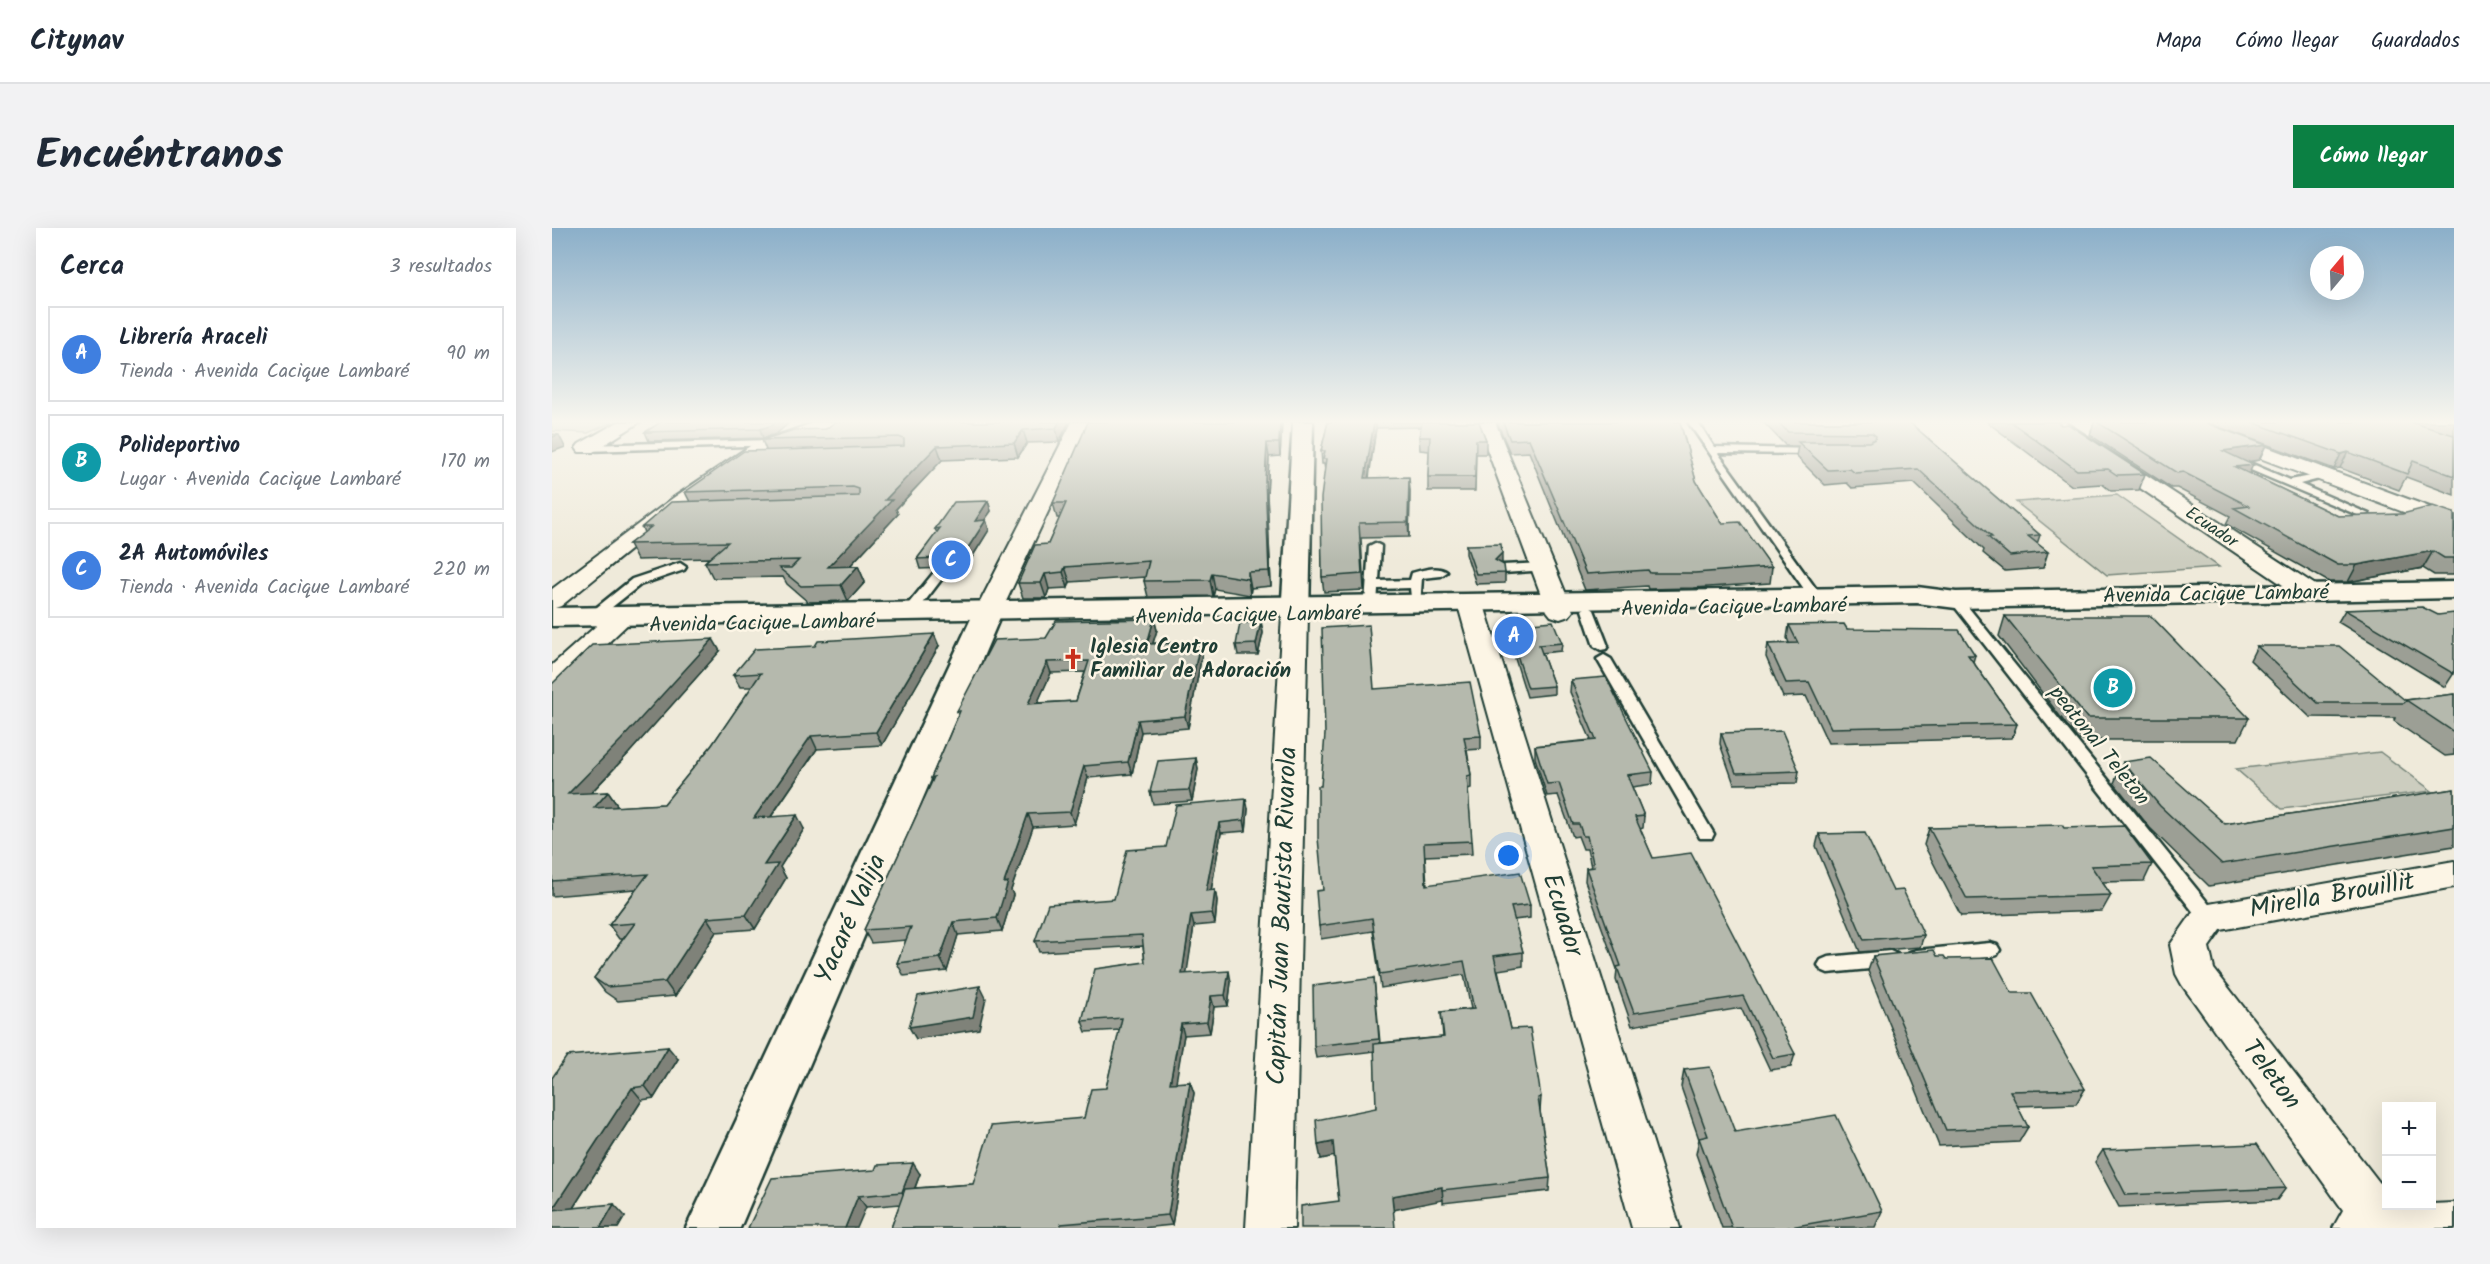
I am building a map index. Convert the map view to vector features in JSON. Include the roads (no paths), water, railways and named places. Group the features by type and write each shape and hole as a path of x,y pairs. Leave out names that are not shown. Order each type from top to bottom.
{"main road":[{"path":"1297,610 1302,469"},
{"name":"Avenida Cacique Lambaré","path":"552,617 608,620 1471,607 1926,604 1950,600 2454,590"},
{"name":"Avenida Cacique Lambaré","path":"1297,610 1372,594 1416,594 1471,607"},
{"name":"Avenida Cacique Lambaré","path":"1569,607 1815,596 1917,595 1950,600"},
{"name":"Avenida Cacique Lambaré","path":"552,628 608,620 910,611 987,615"},
{"name":"Yacaré Valija","path":"713,1228 987,615"}],"street":[{"path":"552,601 668,512 730,469"},
{"path":"987,615 1058,469"},
{"path":"1505,469 1544,567 1569,607"},
{"name":"Ecuador","path":"2122,469 2310,593"},
{"path":"2306,469 2454,524"},
{"name":"Ecuador","path":"1471,607 1656,1228"},
{"name":"Capitán Juan Bautista Rivarola","path":"1270,1228 1297,610"},
{"path":"552,680 608,620"},
{"name":"Mirella Brouillit","path":"2210,918 2454,874"},
{"name":"Teleton","path":"2210,918 2189,945 2196,974 2376,1228"},
{"path":"2376,1228 2454,1227"}],"lane":[{"path":"1724,469 1815,596"},
{"path":"2256,469 2364,514"},
{"path":"2289,483 2323,475"},
{"path":"668,512 692,512"},
{"path":"1372,594 1375,546"},
{"path":"608,620 636,582 680,567"},
{"path":"1503,569 1544,567"},
{"path":"1416,594 1416,576 1441,572"},
{"path":"910,611 940,573"},
{"name":"peatonal Teleton","path":"1950,600 2210,918"},
{"path":"1569,607 1603,653 1706,834"},
{"path":"1828,964 1990,951"}],"place":[{"name":"2A Automóviles","path":"951,560"},
{"name":"Librería Araceli","path":"1514,636"},
{"name":"Iglesia Centro Familiar de Adoración","path":"1073,659"},
{"name":"Polideportivo","path":"2113,688"}]}
